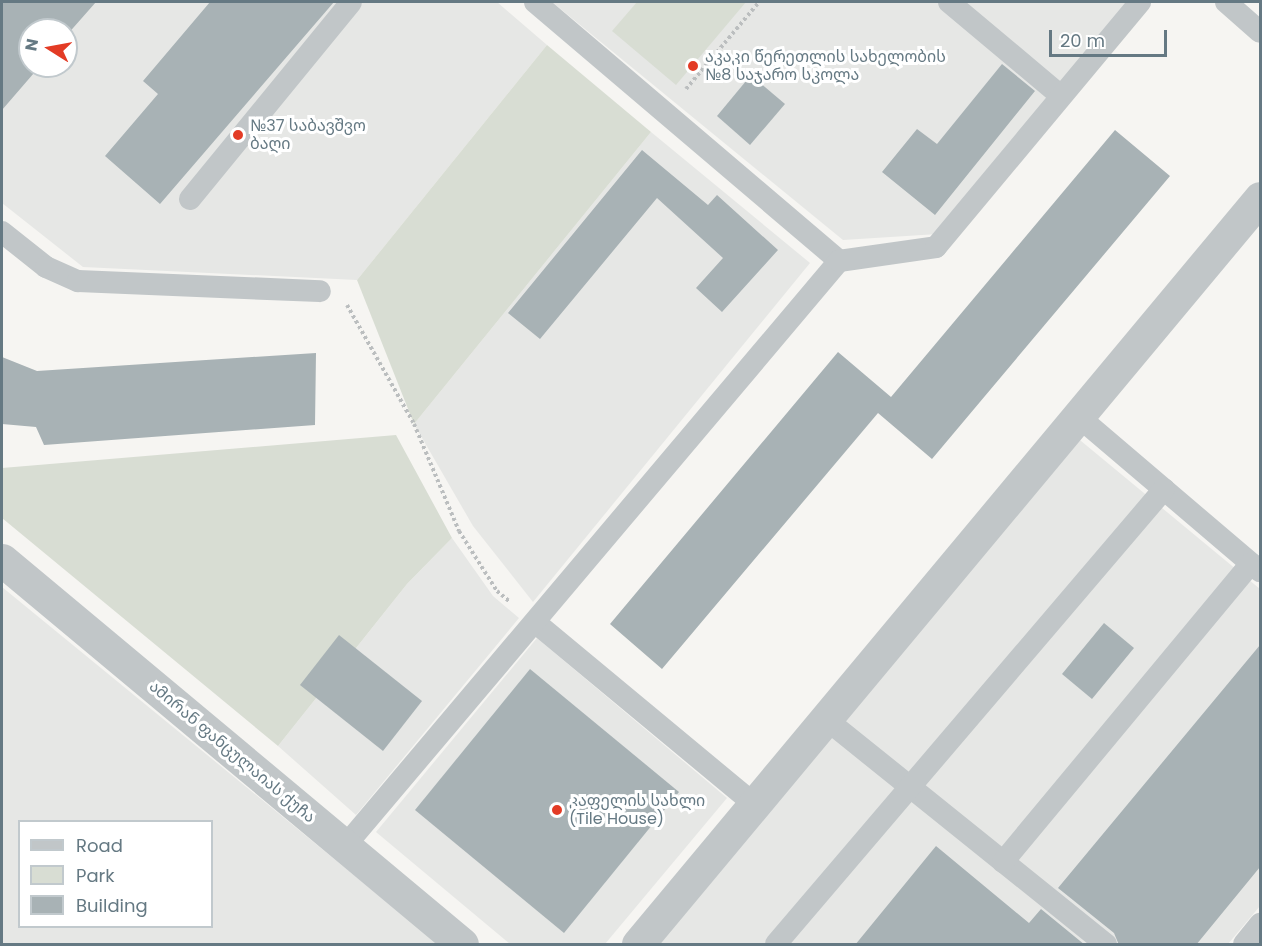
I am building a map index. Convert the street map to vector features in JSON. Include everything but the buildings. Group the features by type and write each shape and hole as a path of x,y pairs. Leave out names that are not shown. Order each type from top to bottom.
{"street":[{"path":"638,945 1260,198"},
{"name":"ამირან ფანცულაიას ქუჩა","path":"2,560 462,945"}],"lane":[{"path":"190,199 351,2"},
{"path":"535,2 839,261"},
{"path":"949,2 1060,96"},
{"path":"345,846 536,623 839,261 936,247 1140,2"},
{"path":"1226,2 1260,32"},
{"path":"2,232 46,267 78,281 320,291"},
{"path":"1003,862 1256,567 1079,417"},
{"path":"776,945 1164,489"},
{"path":"536,623 755,805"},
{"path":"827,720 1106,945"},
{"path":"1244,945 1260,924"}],"path":[{"path":"666,113 759,2"},
{"path":"320,291 351,307 414,424 459,531 497,591 536,623"}],"shaded area":[{"name":"№37 საბავშვო ბაღი","path":"2,2 497,2 547,45 357,280 83,267 2,203"},
{"path":"552,2 1129,2 938,234 843,240"},
{"path":"651,132 810,263 533,602 473,526 414,424"},
{"path":"1075,436 1260,589 1260,906 1228,944 653,944"},
{"path":"452,538 493,596 519,618 356,815 278,746 407,584"},
{"path":"2,587 438,944 2,944"},
{"path":"537,638 727,798 605,944 510,944 376,832"}],"green space":[{"path":"637,2 746,2 676,85 612,31"},
{"path":"547,45 651,132 414,424 357,280"},
{"path":"396,435 452,538 407,584 278,746 2,518 2,468"}],"place":[{"name":"აკაკი წერეთლის სახელობის №8 საჯარო სკოლა","path":"693,66"},
{"name":"№37 საბავშვო ბაღი","path":"238,135"},
{"name":"კაფელის სახლი (Tile House)","path":"557,810"}]}
